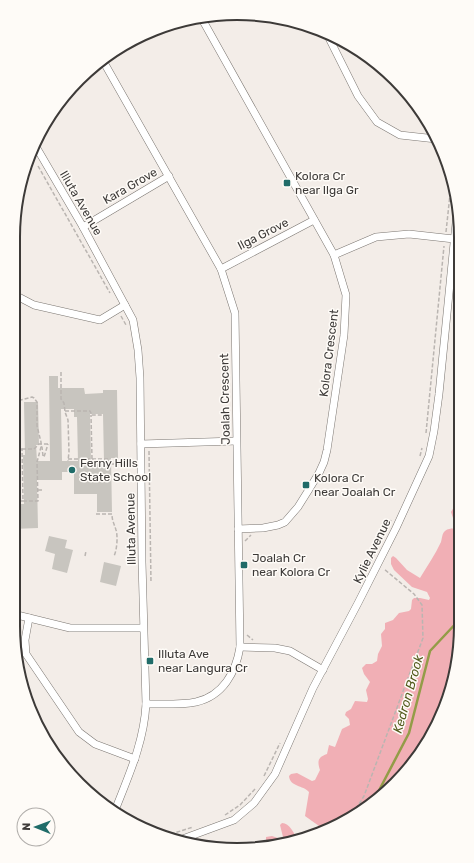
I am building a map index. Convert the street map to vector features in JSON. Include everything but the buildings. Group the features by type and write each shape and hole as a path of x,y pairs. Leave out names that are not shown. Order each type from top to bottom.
{"street":[{"name":"Kolora Crescent","path":"204,23 334,255 346,295 344,335 327,450 319,473 298,507 285,522 263,528 238,529"},
{"path":"333,42 358,96 377,122 400,135 431,138"},
{"name":"Joalah Crescent","path":"105,65 221,268 235,313 240,647 238,657 235,666 225,684 218,692 205,699 195,702 146,704"},
{"name":"Illuta Avenue","path":"38,151 83,227 122,307 133,320 138,350 140,378 140,444 146,704 144,724 135,759 117,806"},
{"name":"Kara Grove","path":"83,227 169,176"},
{"name":"Ilga Grove","path":"221,268 314,220"},
{"path":"334,255 376,237 409,234 454,239"},
{"name":"Kylie Avenue","path":"187,837 234,820 254,803 275,774 313,688 378,564 429,456 438,401 454,239"},
{"path":"20,298 34,305 100,320 122,307"},
{"path":"140,444 236,441"},
{"path":"20,616 70,628 144,628"},
{"path":"29,618 25,640 26,654 79,732 95,744 135,759"},
{"path":"240,647 275,648 290,651 323,670"}],"path":[{"path":"37,165 111,296"},
{"path":"425,439 450,195"},
{"path":"122,307 123,320 126,326"},
{"path":"61,372 61,399 64,403 68,420 68,460 109,459 109,462"},
{"path":"20,400 32,397 36,402 37,426 41,446 42,447 43,456 44,457 49,444 41,446 38,445 34,449 20,449 23,501 38,501 37,462 41,446"},
{"path":"65,411 90,411 92,459"},
{"path":"91,415 103,415"},
{"path":"419,460 423,446"},
{"path":"111,464 134,464"},
{"path":"38,490 44,490"},
{"path":"96,514 112,514 112,520 116,532 116,552 114,556"},
{"path":"368,565 393,516"},
{"path":"85,556 86,551"},
{"path":"358,806 364,796 423,638 422,605 414,594 378,564"},
{"path":"264,776 281,742"},
{"path":"222,817 240,805 256,788"},
{"path":"173,833 193,826"}],"shaded area":[{"path":"454,507 454,519 453,518 451,512"},
{"path":"454,528 454,637 452,640 454,638 454,640 447,682 432,722 409,758 380,789 346,814 318,827 305,816 309,792 294,784 290,780 289,776 297,773 312,781 315,780 320,770 320,758 327,754 329,745 335,747 342,729 350,725 349,719 345,715 346,712 351,709 355,701 367,702 368,699 366,690 370,682 364,674 362,668 366,664 372,664 377,661 378,654 382,646 381,634 385,629 385,623 393,620 399,613 409,611 414,598 429,600 430,598 427,592 412,587 394,570 391,564 391,558 393,556 396,558 407,570 420,578 439,547 444,532"},
{"path":"285,823 295,835 282,838 283,837 280,825"},
{"path":"272,836 280,839 266,841 266,837"}],"waterway":[{"name":"Kedron Brook","path":"380,789 409,733 430,651 454,625"}],"place":[{"name":"Kolora Cr near Ilga Gr","path":"287,183"},
{"name":"Ferny Hills State School","path":"72,470"},
{"name":"Kolora Cr near Joalah Cr","path":"306,485"},
{"name":"Joalah Cr near Kolora Cr","path":"244,565"},
{"name":"Illuta Ave near Langura Cr","path":"150,661"}]}
